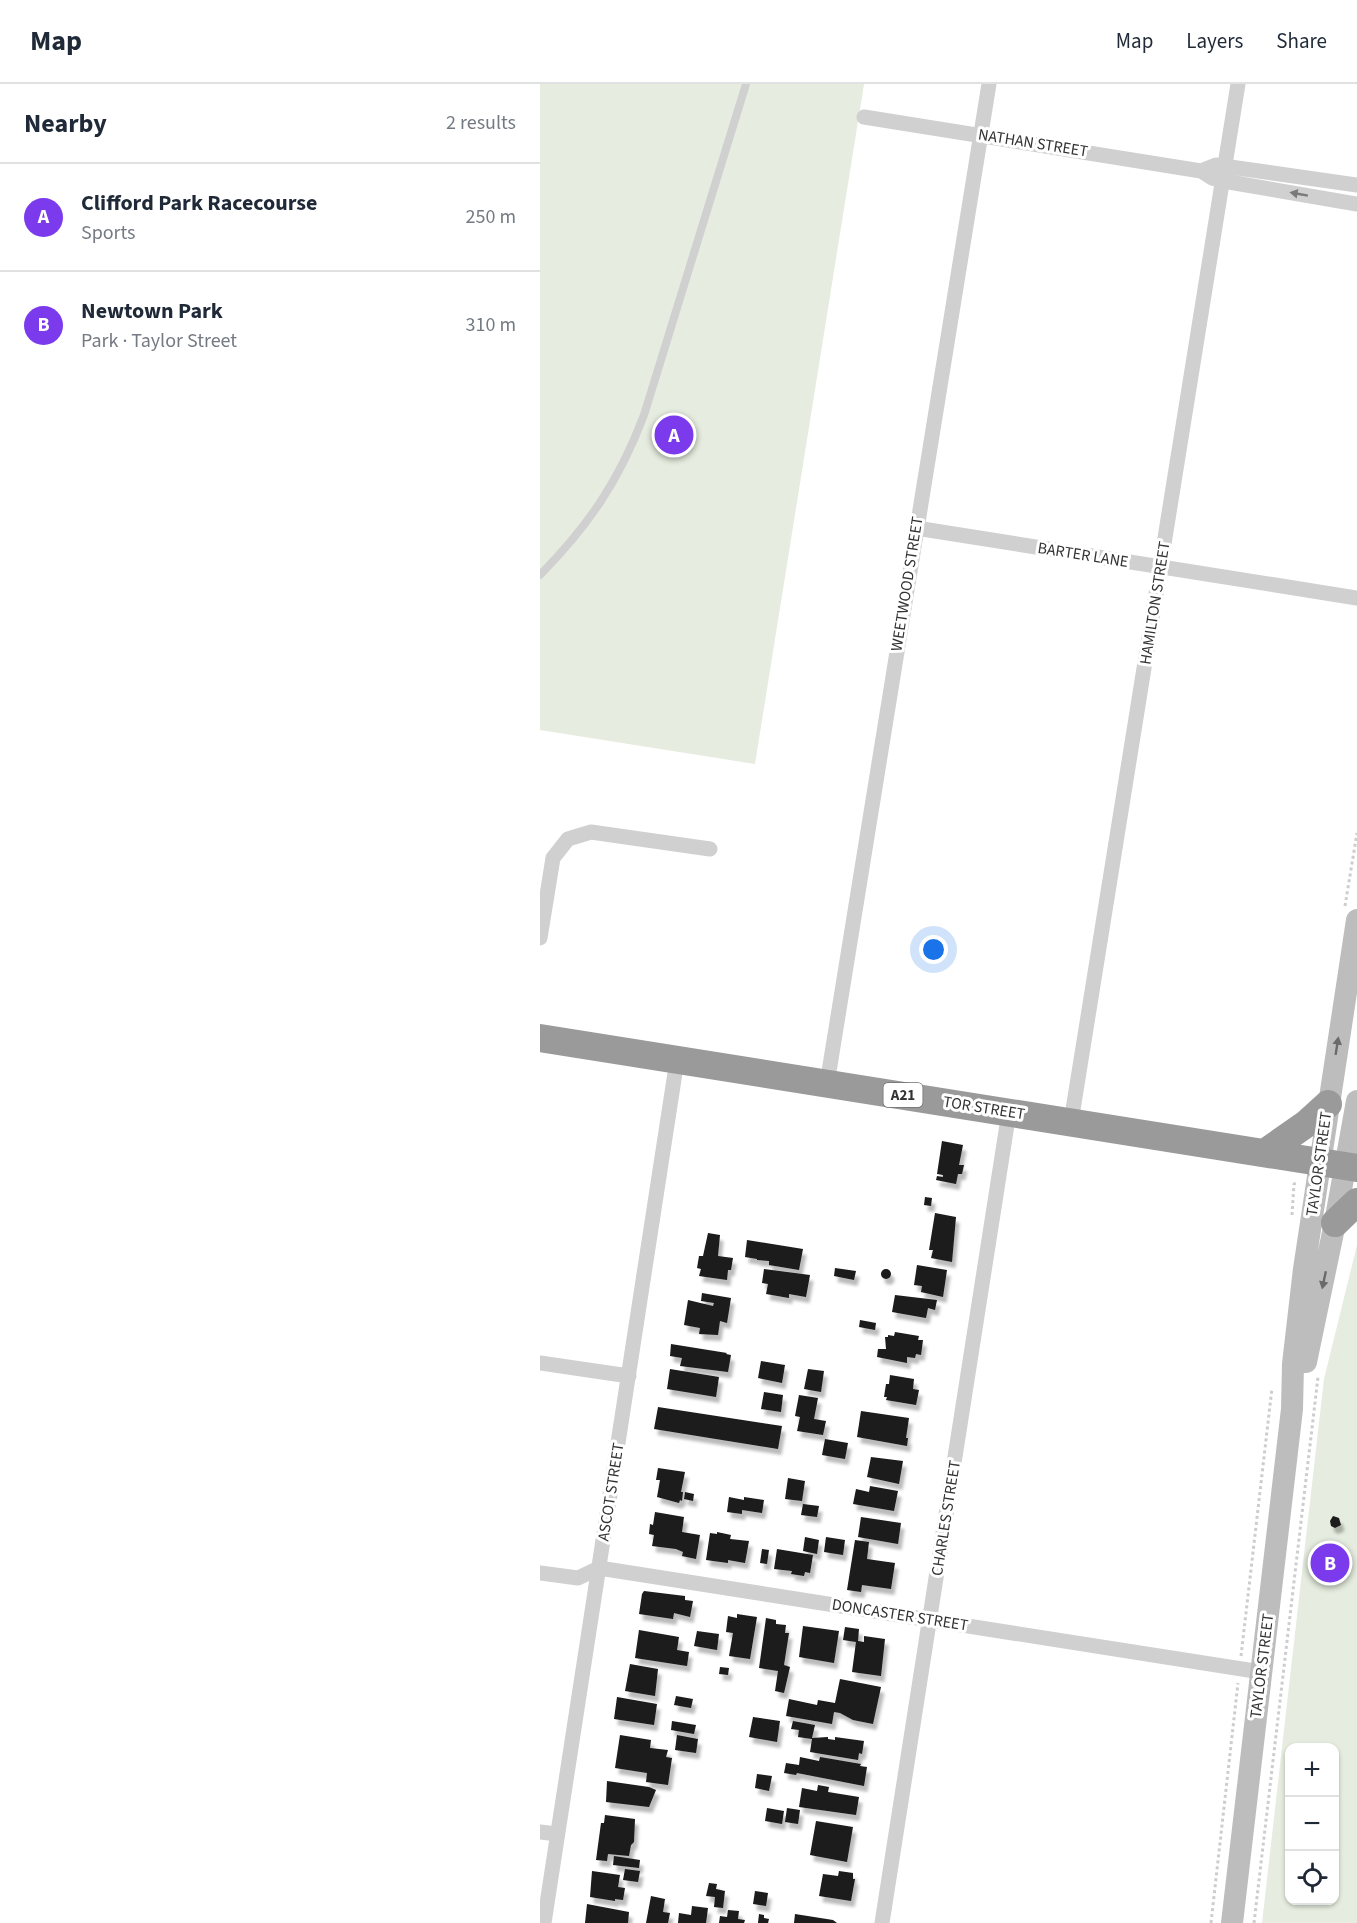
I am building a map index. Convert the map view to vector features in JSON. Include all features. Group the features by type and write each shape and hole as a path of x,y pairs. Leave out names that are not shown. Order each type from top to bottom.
{"highway":[{"name":"TOR STREET","path":"540,1038 1266,1152 1309,1171 1352,1167"},
{"path":"1266,1152 1306,1124 1328,1104"},
{"path":"1335,1223 1357,1202"}],"street":[{"name":"WEETWOOD STREET","path":"827,1084 989,84"},
{"name":"HAMILTON STREET","path":"1071,1122 1238,84"},
{"name":"NATHAN STREET","path":"864,117 1201,171 1213,165 1224,173 1357,204"},
{"name":"NATHAN STREET","path":"1224,173 1357,185"},
{"name":"BARTER LANE","path":"916,528 1357,598"},
{"path":"540,938 553,858 568,839 591,832 710,849"},
{"name":"TAYLOR STREET","path":"1232,1923 1251,1670 1292,1409 1293,1364 1309,1171 1328,1104 1357,920"},
{"name":"ASCOT STREET","path":"544,1923 677,1060"},
{"name":"TAYLOR STREET","path":"1292,1409 1306,1365 1335,1223 1352,1167 1357,1101"},
{"name":"CHARLES STREET","path":"882,1923 1009,1112"},
{"path":"540,1363 629,1376"},
{"name":"DONCASTER STREET","path":"540,1573 578,1578 599,1568 1251,1670"},
{"path":"540,1832 557,1834"}],"lane":[{"path":"540,576 588,522 620,472 633,443 644,415 746,84"}],"path":[{"path":"1292,1216 1294,1184 1309,1171"},
{"path":"1254,1923 1319,1371"},
{"path":"1211,1923 1251,1670 1273,1378"}],"shaded area":[{"path":"540,84 864,84 755,764 540,730"},
{"path":"1357,1245 1357,1923 1262,1923 1324,1379"}],"building":[{"path":"942,1141 963,1145 959,1165 964,1165 962,1174 958,1174 956,1184 936,1180 937,1176 943,1177 937,1174"},
{"path":"925,1197 932,1198 931,1206 924,1205"},
{"path":"935,1213 956,1217 952,1262 931,1258 933,1250 929,1250"},
{"path":"708,1233 720,1235 718,1256 733,1258 727,1280 699,1276 701,1269 697,1268 699,1256 703,1256"},
{"path":"747,1240 803,1249 799,1270 769,1265 769,1261 745,1257"},
{"path":"917,1265 947,1270 943,1297 921,1292 922,1286 914,1285"},
{"path":"835,1268 856,1271 854,1280 834,1276"},
{"path":"764,1269 810,1275 806,1297 789,1294 789,1298 766,1294 768,1284 762,1283"},
{"path":"886,1269 890,1270 890,1278 886,1279 882,1278 881,1274 882,1270"},
{"path":"702,1293 731,1298 727,1323 720,1321 718,1335 699,1334 700,1328 684,1325 688,1300 713,1306 714,1303 701,1301"},
{"path":"895,1295 937,1300 935,1310 928,1308 926,1318 892,1312"},
{"path":"860,1320 876,1323 875,1330 859,1327"},
{"path":"895,1332 919,1336 918,1340 923,1340 921,1355 916,1354 915,1358 907,1357 907,1363 877,1357 878,1349 886,1349 885,1337 894,1336"},
{"path":"671,1344 727,1353 731,1355 728,1372 680,1366 682,1358 670,1356"},
{"path":"761,1361 785,1365 782,1383 758,1378"},
{"path":"670,1369 719,1377 716,1397 667,1389"},
{"path":"808,1369 824,1371 821,1392 804,1389"},
{"path":"890,1375 914,1379 913,1389 919,1390 916,1405 886,1400 887,1397 884,1397 886,1384 889,1384"},
{"path":"764,1392 783,1395 781,1412 761,1409"},
{"path":"799,1395 818,1398 814,1419 826,1421 823,1435 797,1431 800,1417 795,1416"},
{"path":"658,1407 782,1426 778,1449 654,1429"},
{"path":"861,1411 909,1418 907,1446 857,1437"},
{"path":"825,1439 848,1443 845,1459 822,1455"},
{"path":"871,1457 903,1461 899,1484 867,1477"},
{"path":"658,1468 685,1472 681,1492 683,1492 682,1501 680,1500 679,1503 657,1497 660,1480 656,1480"},
{"path":"788,1478 805,1481 802,1501 785,1499"},
{"path":"870,1486 898,1491 894,1511 853,1504 856,1489 869,1492"},
{"path":"685,1492 694,1494 693,1501 684,1499"},
{"path":"729,1497 764,1500 762,1513 742,1510 742,1514 727,1512"},
{"path":"803,1504 819,1506 817,1517 801,1515"},
{"path":"655,1512 684,1517 682,1532 700,1535 696,1559 682,1556 683,1552 676,1549 652,1546 654,1535 649,1534"},
{"path":"1333,1516 1339,1518 1341,1525 1335,1528 1331,1526 1330,1521"},
{"path":"861,1517 901,1523 898,1544 858,1537"},
{"path":"717,1532 731,1535 730,1539 749,1541 745,1563 706,1560 710,1533 717,1534"},
{"path":"805,1537 819,1540 817,1554 803,1551"},
{"path":"826,1537 845,1540 843,1555 824,1552"},
{"path":"855,1540 869,1542 867,1559 895,1563 891,1589 862,1585 861,1592 847,1590"},
{"path":"762,1549 769,1550 767,1564 760,1563"},
{"path":"777,1549 813,1555 810,1573 805,1572 804,1576 791,1574 792,1571 774,1569"},
{"path":"644,1591 685,1596 685,1600 693,1601 690,1617 674,1613 673,1619 639,1614"},
{"path":"737,1614 757,1617 750,1659 729,1656 733,1633 726,1632 728,1616 737,1618"},
{"path":"766,1618 776,1620 776,1624 786,1625 785,1633 789,1633 784,1665 790,1667 784,1693 775,1691 778,1671 759,1668"},
{"path":"803,1626 839,1631 834,1663 799,1657"},
{"path":"845,1627 859,1629 858,1641 864,1642 864,1636 885,1639 881,1676 852,1672 856,1642 843,1640"},
{"path":"639,1630 679,1637 677,1650 689,1652 687,1666 635,1658"},
{"path":"697,1631 719,1634 717,1650 694,1646"},
{"path":"630,1664 658,1669 655,1696 625,1691"},
{"path":"720,1667 729,1668 728,1675 719,1674"},
{"path":"840,1679 881,1687 873,1724 853,1720 834,1712 832,1724 786,1716 789,1699 817,1705 818,1700 835,1703"},
{"path":"676,1696 693,1699 691,1708 674,1705"},
{"path":"617,1697 657,1704 654,1725 614,1719"},
{"path":"753,1717 780,1721 777,1742 749,1737"},
{"path":"672,1721 696,1725 694,1734 671,1730"},
{"path":"793,1721 815,1725 812,1738 828,1737 828,1739 835,1740 835,1737 864,1741 862,1754 859,1753 858,1760 810,1752 812,1739 798,1737 799,1730 791,1729"},
{"path":"620,1735 651,1740 650,1748 668,1750 666,1757 672,1758 668,1785 646,1782 647,1773 615,1768"},
{"path":"677,1735 698,1739 696,1753 675,1750"},
{"path":"800,1757 819,1761 820,1757 861,1764 860,1766 867,1767 864,1786 797,1773 796,1775 784,1773 786,1763 799,1765"},
{"path":"757,1774 772,1776 769,1791 755,1788"},
{"path":"607,1781 656,1790 649,1807 606,1802"},
{"path":"818,1785 829,1787 828,1792 859,1797 856,1815 799,1807 802,1788 817,1791"},
{"path":"767,1808 784,1811 782,1824 765,1821"},
{"path":"787,1808 800,1810 798,1824 785,1822"},
{"path":"605,1815 635,1819 634,1842 631,1845 629,1856 608,1854 607,1861 596,1860 601,1823 604,1823"},
{"path":"816,1821 853,1827 847,1862 810,1855"},
{"path":"614,1856 640,1860 639,1868 613,1865"},
{"path":"625,1869 640,1871 638,1882 623,1880"},
{"path":"592,1871 620,1875 618,1887 625,1888 623,1900 590,1897"},
{"path":"839,1871 853,1873 853,1879 855,1879 851,1901 819,1896 823,1874 838,1876"},
{"path":"709,1883 717,1884 716,1889 725,1891 723,1908 714,1907 715,1897 706,1896"},
{"path":"755,1891 768,1893 766,1906 753,1904"},
{"path":"651,1896 665,1899 663,1912 670,1913 668,1923 646,1923"},
{"path":"587,1904 629,1912 628,1923 585,1923"},
{"path":"692,1906 708,1908 706,1923 678,1923 679,1913 691,1915"},
{"path":"728,1910 739,1911 738,1919 745,1920 744,1923 719,1923 720,1916 727,1917"},
{"path":"759,1914 769,1919 768,1923 758,1923"},
{"path":"795,1914 833,1920 837,1923 794,1923"}],"place":[{"name":"Clifford Park Racecourse","path":"674,435"},
{"name":"Newtown Park","path":"1330,1563"}]}
